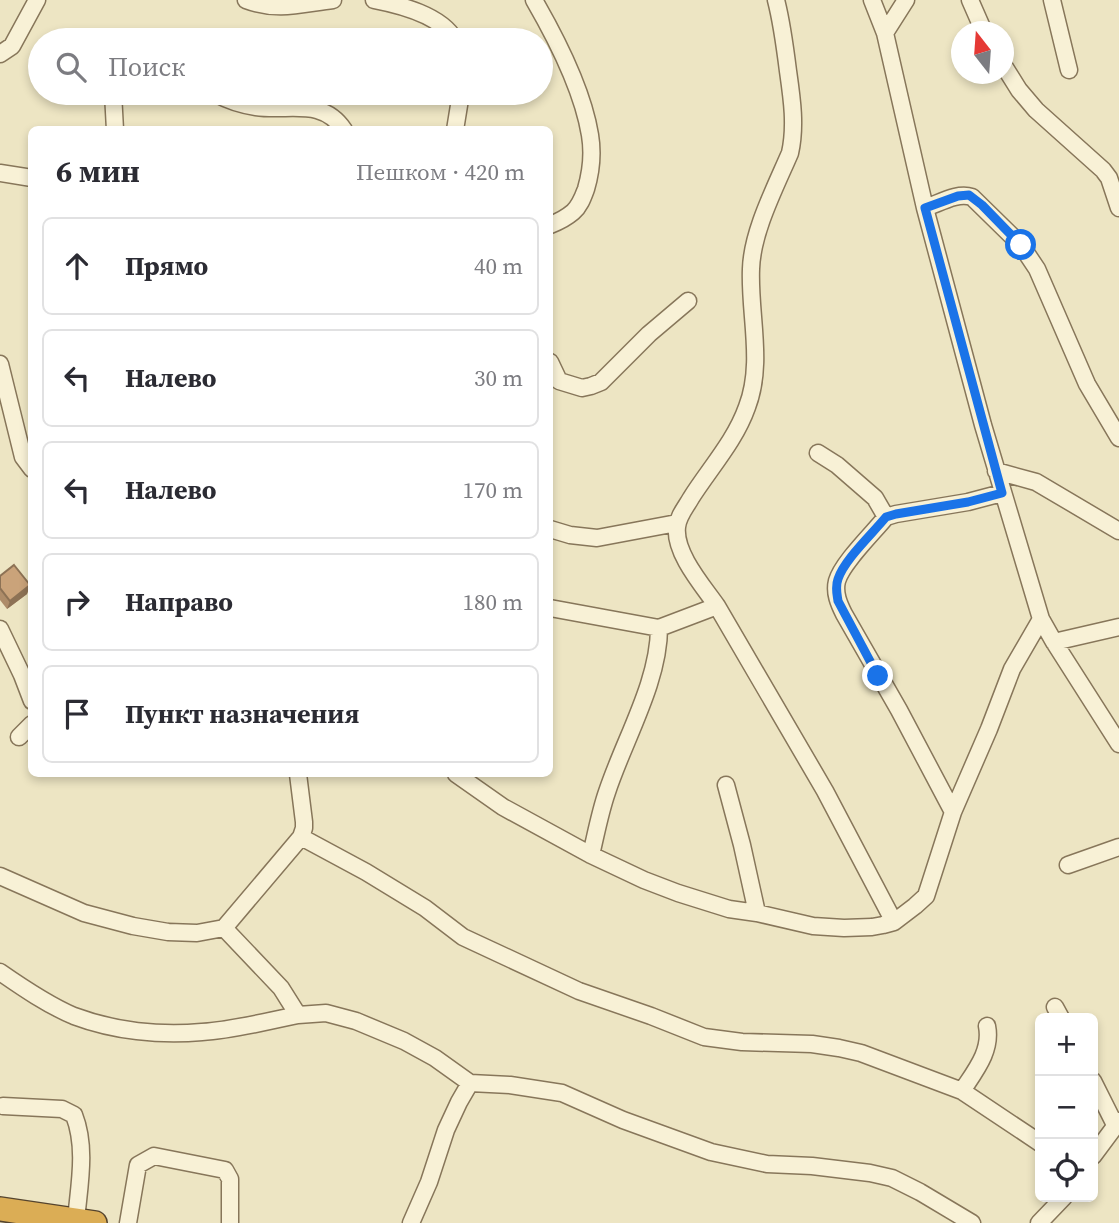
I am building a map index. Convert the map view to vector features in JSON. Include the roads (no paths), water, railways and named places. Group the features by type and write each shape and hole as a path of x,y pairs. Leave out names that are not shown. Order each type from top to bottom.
{"highway":[{"path":"0,1209 86,1222"}],"lane":[{"path":"0,54 12,46 37,0"},
{"path":"246,0 260,5 293,7 333,0"},
{"path":"374,0 399,4 445,28"},
{"path":"534,0 550,28"},
{"path":"776,0 793,109 792,141 790,153 753,246 751,289 755,364 752,389 747,407 730,442 679,517 679,543 687,562 717,606 825,791 894,922"},
{"path":"872,0 885,33 925,208 1002,493 1041,618 1119,744"},
{"path":"885,33 906,0"},
{"path":"970,0 979,21"},
{"path":"1052,0 1069,70"},
{"path":"553,34 573,79 590,134 591,146 590,176 582,200 575,211 553,224"},
{"path":"1014,82 1036,110 1103,170 1109,178 1119,208"},
{"path":"115,105 115,126"},
{"path":"248,105 320,110 333,117 341,126"},
{"path":"456,126 459,105"},
{"path":"0,173 28,177"},
{"path":"925,208 958,196 969,195 1021,245 1037,269 1087,384 1119,438"},
{"path":"554,384 582,388 601,382 649,334 688,301"},
{"path":"0,364 23,457 28,464"},
{"path":"818,453 843,470 875,498 886,517"},
{"path":"996,471 1036,482 1119,531"},
{"path":"953,812 838,601 837,581 843,569 886,517 1002,493"},
{"path":"553,530 597,538 677,523"},
{"path":"553,609 659,628 717,606"},
{"path":"460,777 503,807 591,855 643,880 678,892 729,909 813,926 872,927 894,922 926,896 953,812 1012,669 1041,618"},
{"path":"1054,642 1119,626"},
{"path":"591,855 606,794 654,670 659,647 659,628"},
{"path":"0,629 28,691"},
{"path":"19,737 28,728"},
{"path":"0,876 83,913 133,926 168,932 197,933 224,928 301,837 304,822 298,777"},
{"path":"726,785 757,913"},
{"path":"301,837 425,908 463,937 579,991 704,1037 839,1048 901,1067 962,1090 1035,1140"},
{"path":"1068,865 1119,847"},
{"path":"224,928 281,988 299,1015"},
{"path":"0,972 75,1016 135,1031 204,1032 299,1015 326,1013 356,1021 404,1041 435,1058 470,1083 510,1085 562,1093 623,1120 711,1152 768,1164 870,1173 892,1178 972,1223"},
{"path":"962,1090 988,1046 987,1026"},
{"path":"411,1223 429,1182 446,1129 470,1083"},
{"path":"1098,1090 1117,1124 1098,1149"},
{"path":"2,1106 62,1110 74,1115 81,1152 80,1181 86,1222"},
{"path":"128,1223 138,1165 154,1156 225,1170 230,1178 230,1223"},
{"path":"1039,1223 1059,1202"}]}
